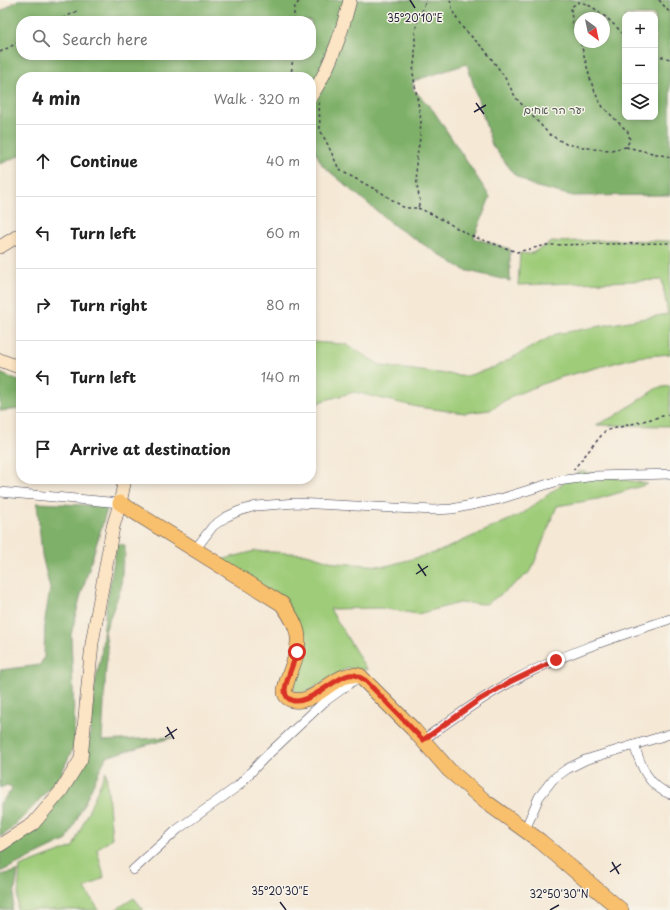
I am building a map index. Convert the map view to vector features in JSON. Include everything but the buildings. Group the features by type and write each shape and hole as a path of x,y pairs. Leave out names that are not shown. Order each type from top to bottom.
{"main road":[{"path":"316,86 327,66 343,26 350,0"},
{"path":"0,247 16,237"},
{"path":"0,360 16,366"},
{"path":"0,845 33,824 61,791 81,759 92,643 112,527 120,503 124,484"},
{"path":"120,503 194,551 282,604 294,624 298,636 297,652 285,687 285,694 288,698 296,701 308,699 342,677 354,675 360,676 423,740 449,770 486,802 540,841 621,910"}],"street":[{"path":"194,551 212,526 239,511 256,506 296,503 434,510 452,509 500,499 558,481 595,476 670,474"},
{"path":"0,492 120,503"},
{"path":"423,740 479,700 510,682 556,660 615,637 670,619"},
{"path":"133,870 178,829 238,786 263,759 324,702 360,676"},
{"path":"525,830 539,797 553,779 566,769 585,760 670,734"},
{"path":"634,745 645,774 653,784 670,794"}],"path":[{"path":"294,16 294,8 300,0"},
{"path":"418,208 420,201 417,186 416,162 421,121 413,73 415,33 418,19 426,0"},
{"path":"450,0 454,14 462,28 485,50 504,76 516,98 549,134 566,144 594,149 611,150 626,146 670,157"},
{"path":"659,0 670,13"},
{"path":"622,33 586,3 579,2 571,7 572,22 591,82 603,107 628,132 630,140 626,146"},
{"path":"68,16 79,10"},
{"path":"0,52 16,44"},
{"path":"658,56 670,59"},
{"path":"292,72 293,60"},
{"path":"316,97 319,98 320,130 338,167 343,172 382,193 402,207 418,208 434,215 469,235 517,252 547,245 670,243"},
{"path":"566,480 605,431 670,414"}],"green space":[{"name":"יער הר אחים","path":"18,0 670,0 670,195 573,196 533,186 515,175 492,145 467,64 413,81 413,89 433,110 490,197 474,238 510,249 510,281 464,270 396,227 323,166 316,153 316,72 16,72 16,157 0,164 0,12"},
{"path":"611,240 670,241 670,354 637,357 558,378 512,396 490,410 465,413 417,407 354,392 322,401 316,404 316,342 345,344 382,366 467,376 495,367 556,334 668,314 662,280 518,285 520,253 530,254 552,242"},
{"path":"0,373 16,380 16,409 0,411"},
{"path":"670,386 670,426 596,425 615,416 657,388"},
{"path":"580,471 648,484 598,499 557,506 531,571 486,604 459,603 418,614 380,608 330,609 367,670 347,668 310,690 301,693 296,692 293,687 296,619 217,561 255,551 307,554 336,563 386,566 438,552 522,514"},
{"path":"37,503 108,506 80,598 71,635 75,744 60,776 32,808 9,831 0,837 0,803 12,790 10,786 7,785 0,788 0,670 40,665 44,657 45,619 50,589 42,555"},
{"path":"117,544 125,545 125,556 123,560 121,588 105,631 108,651 102,741 174,737 106,757 67,840 0,872 0,854 32,831 84,762 89,744 92,709 101,656 106,606"},
{"path":"106,771 112,838 97,849 104,877 85,889 99,910 17,910 20,867 73,847"},
{"path":"18,871 12,910 0,910 0,875"},
{"path":"134,898 143,909 142,910 115,910"}],"route":[{"path":"297,652 284,691 288,698 296,701 308,699 342,677 348,675 360,676 423,740 479,700 510,682 556,660"}]}
